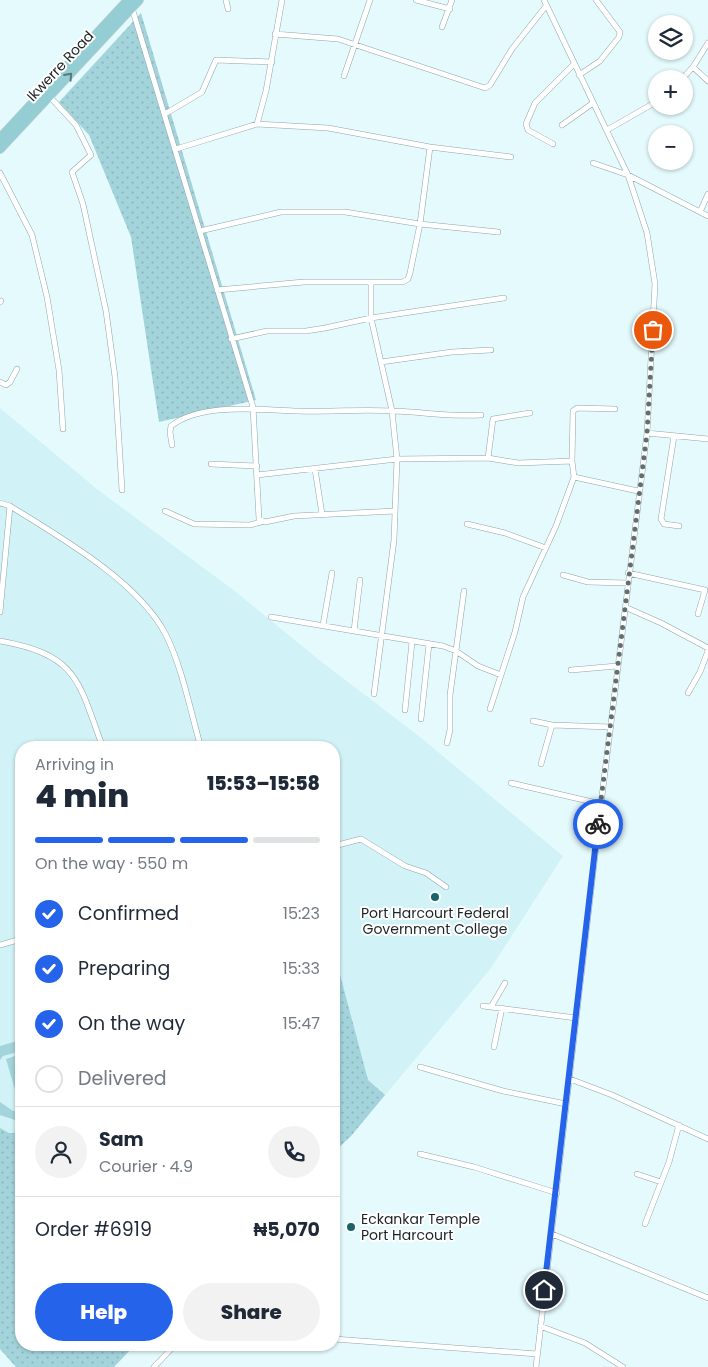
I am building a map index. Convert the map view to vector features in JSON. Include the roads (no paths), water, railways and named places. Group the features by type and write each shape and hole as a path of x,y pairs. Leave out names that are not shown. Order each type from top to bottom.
{"main road":[{"name":"Ikwerre Road","path":"0,138 130,4 139,0"},
{"name":"Ikwerre Road","path":"0,149 50,97 130,4"}],"street":[{"path":"226,0 228,9"},
{"path":"257,124 272,62 282,0"},
{"path":"344,76 370,0"},
{"path":"416,0 450,9"},
{"path":"442,27 452,0"},
{"path":"536,1367 628,573 647,433 655,284 647,233 628,175 544,0"},
{"path":"579,75 600,62 619,37 620,32 596,0"},
{"path":"130,4 176,149 231,339 254,407 259,519 261,522"},
{"path":"275,34 338,39 354,43 485,88 490,86 512,49 546,6"},
{"path":"690,70 708,43"},
{"path":"165,114 202,92 216,60 272,62"},
{"path":"553,144 528,130 526,124 535,103 574,64"},
{"path":"693,67 708,81"},
{"path":"50,97 76,126 91,155 72,172 83,204 106,311 114,368 122,490"},
{"path":"562,125 593,103"},
{"path":"607,130 648,107"},
{"path":"176,149 257,124 328,128 430,147 511,158"},
{"path":"217,290 304,282 403,282 408,278 420,224 430,147"},
{"path":"593,163 628,175 708,216"},
{"path":"0,173 32,235 39,262 59,370 63,429"},
{"path":"700,212 708,194"},
{"path":"200,231 281,212 345,212 420,224 498,232"},
{"path":"371,282 371,318 392,410 397,459 394,540 374,694"},
{"path":"231,339 267,331 315,330 371,318 504,298"},
{"path":"381,362 452,352 491,350"},
{"path":"0,382 6,385 10,382 17,369"},
{"path":"172,445 171,426 177,421 193,415 254,407 297,411 392,410 446,416 482,415"},
{"path":"490,709 515,632 523,597 546,548 574,477 572,461 574,409 615,409"},
{"path":"488,458 494,419 530,413"},
{"path":"647,433 708,438"},
{"path":"674,436 661,519 664,524 679,526"},
{"path":"257,475 397,459 488,458 518,463 572,461"},
{"path":"211,464 256,466"},
{"path":"315,469 322,514"},
{"path":"574,477 638,490"},
{"path":"0,503 10,506 93,561 127,587 154,615 170,643 199,741"},
{"path":"0,612 10,506"},
{"path":"164,511 194,524 250,525 294,516 395,511"},
{"path":"467,524 505,533 546,548"},
{"path":"322,626 332,573"},
{"path":"628,573 705,590 698,614"},
{"path":"563,575 588,582 627,583"},
{"path":"354,631 360,580"},
{"path":"447,743 450,730 450,695 464,592"},
{"path":"625,607 661,623 708,650 700,672 688,693"},
{"path":"271,617 443,646 456,651 472,663 501,675"},
{"path":"0,641 32,646 51,655 62,663 79,685 100,741"},
{"path":"406,710 412,642"},
{"path":"422,719 429,644"},
{"path":"571,670 617,666"},
{"path":"533,721 552,724 611,727"},
{"path":"541,764 552,724"},
{"path":"511,783 601,804"},
{"path":"340,844 361,839 405,866 431,875 446,887"},
{"path":"0,945 15,941"},
{"path":"491,1007 505,983"},
{"path":"483,1006 576,1018"},
{"path":"494,1047 502,1008"},
{"path":"420,1067 503,1091 566,1104"},
{"path":"570,1079 679,1124 708,1139"},
{"path":"645,1224 662,1182 679,1124"},
{"path":"420,1154 474,1167 557,1193"},
{"path":"637,1174 662,1182"},
{"path":"552,1234 708,1298"},
{"path":"540,1326 585,1343 623,1367"},
{"path":"340,1339 537,1354"},
{"path":"154,1367 169,1351"}],"place":[{"name":"Port Harcourt Federal Government College","path":"435,897"},
{"name":"Eckankar Temple Port Harcourt","path":"351,1227"}]}
